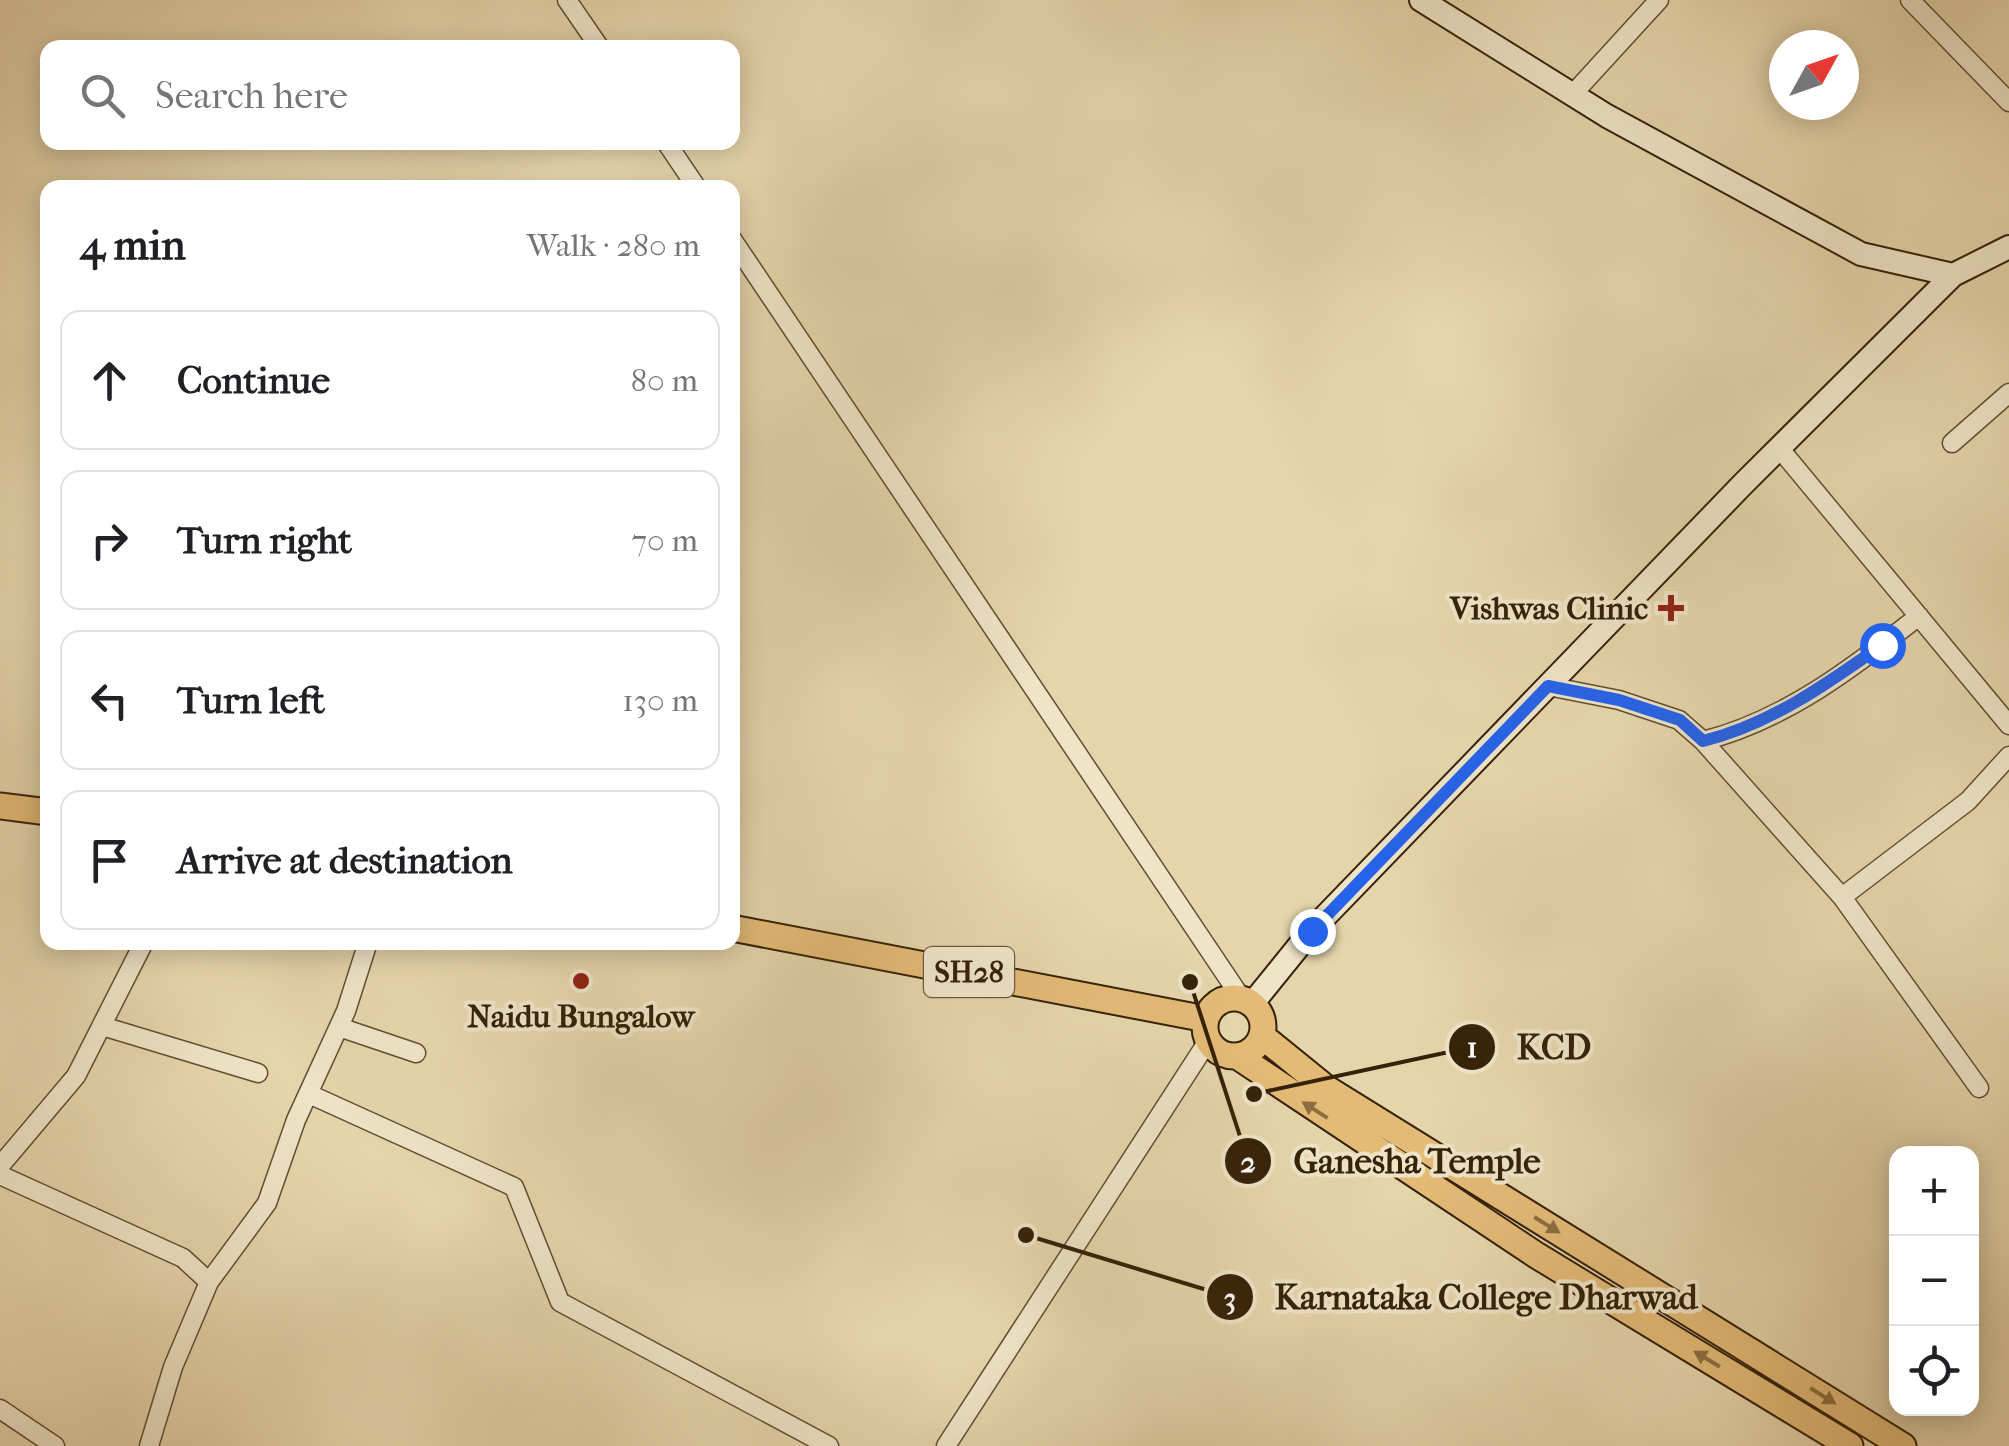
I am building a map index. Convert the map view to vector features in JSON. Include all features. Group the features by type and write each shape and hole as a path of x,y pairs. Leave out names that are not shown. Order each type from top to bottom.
{"main road":[{"path":"0,806 40,811"},
{"name":"SH28","path":"740,930 1207,1030"},
{"path":"1237,1056 1248,1053 1262,1036 1260,1013 1247,1002 1220,1001 1207,1030 1215,1050 1237,1056 1536,1255 1850,1446"},
{"path":"1262,1036 1326,1088 1903,1446"}],"street":[{"path":"566,0 594,40"},
{"path":"1421,0 1572,96 1861,254 1953,275"},
{"path":"1572,96 1659,0"},
{"path":"1910,0 2009,102"},
{"path":"671,150 692,180"},
{"path":"740,251 1247,1002 1548,686 1953,275 2009,247"},
{"path":"1952,444 2009,393"},
{"path":"1780,449 2009,725"},
{"path":"1703,741 1726,735 1816,692 1919,616"},
{"path":"1548,686 1619,700 1680,720 1703,741 1842,896 1979,1088"},
{"path":"1842,896 1968,800 2009,756"},
{"path":"0,1166 76,1076 140,950"},
{"path":"149,1446 173,1366 209,1282 267,1203 296,1120 339,1027 365,950"},
{"path":"102,1026 258,1073"},
{"path":"339,1027 416,1053"},
{"path":"946,1446 1207,1030"},
{"path":"309,1094 514,1187 560,1302 829,1446"},
{"path":"0,1175 183,1258 209,1282"},
{"path":"0,1409 55,1446"}],"place":[{"name":"Vishwas Clinic","path":"1671,608"},
{"name":"Naidu Bungalow","path":"581,981"},
{"name":"Ganesha Temple","path":"1190,982"},
{"name":"KCD","path":"1254,1094"},
{"name":"Karnataka College Dharwad","path":"1026,1235"}],"route":[{"path":"1312,931 1548,686 1619,700 1680,720 1703,741 1726,735 1816,692 1882,645"}]}
